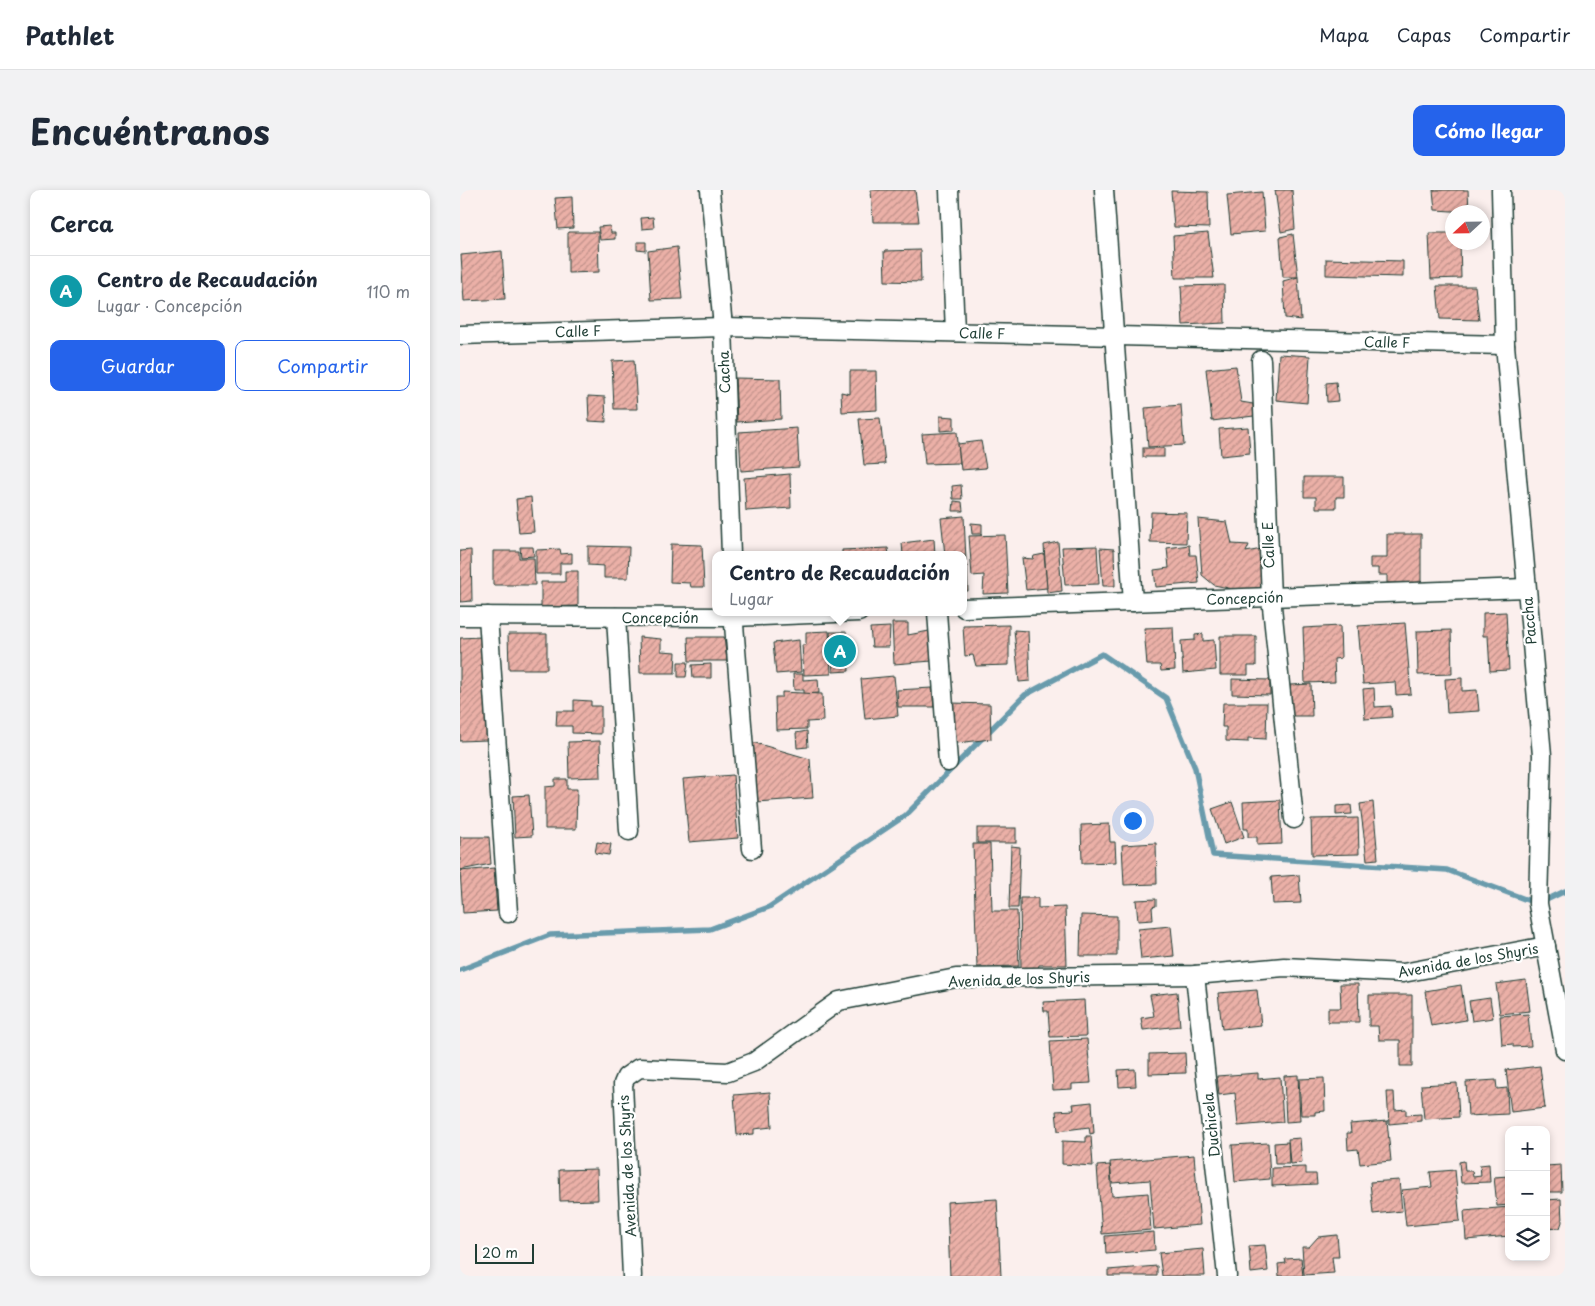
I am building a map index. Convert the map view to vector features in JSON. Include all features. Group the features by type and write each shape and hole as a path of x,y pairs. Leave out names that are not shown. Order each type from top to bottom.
{"street":[{"name":"Cacha","path":"710,190 723,327 731,551"},
{"path":"949,190 955,332"},
{"path":"1104,190 1133,602"},
{"name":"Paccha","path":"1500,190 1505,345 1542,755 1538,904 1565,1050"},
{"name":"Calle F","path":"460,335 723,327 1505,345"},
{"name":"Calle E","path":"1260,360 1270,597 1294,819"},
{"name":"Concepción","path":"967,608 1526,588"},
{"name":"Concepción","path":"460,616 712,614"},
{"path":"488,616 508,913"},
{"path":"616,616 629,831"},
{"path":"734,616 752,849"},
{"path":"937,616 948,762"},
{"name":"Avenida de los Shyris","path":"632,1276 623,1084 626,1077 632,1071 648,1068 728,1072 754,1062 839,1001 956,978 1194,975 1284,967 1402,973 1546,946"},
{"name":"Duchicela","path":"1194,975 1226,1276"}],"building":[{"path":"871,190 915,190 919,222 873,222"},
{"path":"1275,190 1292,190 1295,229 1281,232"},
{"path":"1433,190 1468,190 1469,205 1445,205 1445,211 1435,210"},
{"path":"1171,191 1208,192 1209,228 1174,227"},
{"path":"1262,192 1265,231 1231,234 1227,195"},
{"path":"572,197 573,228 558,229 555,198"},
{"path":"653,217 654,228 642,229 641,218"},
{"path":"610,226 611,233 615,233 615,239 600,240 598,227"},
{"path":"568,232 598,232 599,272 568,273"},
{"path":"1208,233 1214,278 1175,278 1173,236"},
{"path":"1429,233 1445,233 1445,250 1460,250 1461,278 1431,279"},
{"path":"1293,234 1298,277 1283,277 1280,237"},
{"path":"637,242 646,242 646,251 637,250"},
{"path":"677,247 682,299 651,300 648,251"},
{"path":"920,250 921,282 885,281 884,251"},
{"path":"502,251 505,299 464,301 461,255"},
{"path":"1326,259 1403,261 1403,277 1326,275"},
{"path":"1298,277 1301,320 1285,318 1283,281"},
{"path":"1224,285 1225,323 1183,325 1181,286"},
{"path":"1437,286 1475,286 1479,320 1440,319"},
{"path":"1279,354 1310,356 1307,403 1276,400"},
{"path":"634,360 637,409 614,409 612,361"},
{"path":"1236,366 1241,402 1253,404 1254,416 1212,421 1206,369"},
{"path":"850,371 876,371 877,410 842,412 841,392 850,394"},
{"path":"735,378 780,379 781,419 737,422"},
{"path":"1336,382 1338,401 1327,402 1326,383"},
{"path":"588,396 605,397 606,422 589,421"},
{"path":"1181,405 1184,445 1148,447 1145,408"},
{"path":"940,416 954,417 954,430 940,431"},
{"path":"880,418 885,464 864,465 859,419"},
{"path":"1248,427 1250,453 1221,456 1219,429"},
{"path":"797,428 799,467 741,471 739,432"},
{"path":"957,432 960,463 925,464 922,434"},
{"path":"981,441 986,468 961,470 958,444"},
{"path":"1143,448 1164,448 1164,457 1143,457"},
{"path":"790,474 791,508 746,511 744,478"},
{"path":"1304,477 1344,477 1344,497 1336,497 1336,508 1316,508 1316,497 1304,497"},
{"path":"961,485 962,499 953,499 952,486"},
{"path":"531,497 534,532 519,533 516,499"},
{"path":"954,501 962,502 963,511 953,511"},
{"path":"1151,512 1187,513 1186,543 1150,542"},
{"path":"964,516 966,551 945,551 941,518"},
{"path":"1198,519 1227,522 1232,544 1249,545 1246,552 1262,549 1266,589 1233,589 1214,585 1202,575"},
{"path":"971,523 982,524 982,534 972,534"},
{"path":"1387,534 1421,534 1421,583 1387,583 1387,575 1378,575 1378,568 1370,568 1370,558 1387,558"},
{"path":"1005,535 1008,593 983,594 984,575 972,576 969,536"},
{"path":"934,539 935,551 903,551 902,543"},
{"path":"1058,542 1062,591 1047,593 1044,545"},
{"path":"671,544 702,545 704,587 691,587 690,583 670,582"},
{"path":"1189,545 1190,555 1196,555 1199,583 1156,587 1154,570 1169,568 1167,548"},
{"path":"588,546 629,547 628,578 604,578 604,566 588,565"},
{"path":"1097,546 1099,584 1065,585 1062,547"},
{"path":"520,547 533,547 534,556 521,557"},
{"path":"888,548 888,551 842,551"},
{"path":"1100,548 1114,549 1115,586 1103,586"},
{"path":"560,549 561,554 572,553 572,563 560,563 560,574 536,574 536,550"},
{"path":"471,550 472,601 460,602 460,551"},
{"path":"493,551 519,551 519,558 534,558 535,585 493,585"},
{"path":"1044,554 1047,588 1026,590 1022,558 1033,559 1034,556"},
{"path":"565,571 578,571 578,606 541,607 541,582 565,582"},
{"path":"1506,612 1509,670 1490,671 1488,636 1483,636 1483,613"},
{"path":"892,623 908,623 908,635 929,631 932,661 894,664"},
{"path":"1405,623 1411,694 1396,695 1395,682 1363,684 1358,626"},
{"path":"1009,625 1009,665 976,666 973,655 965,656 963,626"},
{"path":"1340,626 1341,658 1334,659 1335,682 1305,683 1303,628"},
{"path":"890,627 889,647 872,647 870,628"},
{"path":"1173,627 1175,670 1161,671 1160,665 1147,665 1144,628"},
{"path":"1014,630 1028,631 1030,681 1019,682"},
{"path":"1451,630 1452,674 1418,675 1417,631"},
{"path":"829,631 831,674 804,675 802,645 806,645 806,632"},
{"path":"830,632 846,632 849,671 833,672"},
{"path":"508,634 547,634 547,669 509,669"},
{"path":"1203,634 1203,641 1214,640 1216,670 1183,673 1181,641 1195,640 1195,635"},
{"path":"1220,636 1256,636 1256,666 1248,666 1248,675 1220,675"},
{"path":"481,637 487,740 460,741 460,638"},
{"path":"639,637 661,639 661,651 676,652 675,673 640,673"},
{"path":"688,637 724,637 727,661 689,661"},
{"path":"799,640 801,672 776,674 773,643"},
{"path":"678,662 688,662 686,677 678,677"},
{"path":"711,664 711,678 693,678 692,665"},
{"path":"793,674 803,674 803,680 818,679 819,693 804,694 804,690 794,690"},
{"path":"894,676 898,716 865,719 861,679"},
{"path":"1462,678 1462,691 1477,690 1479,711 1447,713 1445,679"},
{"path":"1232,679 1270,680 1270,695 1232,694"},
{"path":"1311,684 1312,716 1291,716 1290,685"},
{"path":"932,688 934,707 898,707 897,690"},
{"path":"1374,688 1375,707 1391,706 1392,717 1365,719 1363,689"},
{"path":"782,692 822,694 823,721 807,722 807,729 776,730 775,697 782,697"},
{"path":"574,700 591,701 591,706 601,706 601,734 572,733 572,726 556,726 557,711 574,711"},
{"path":"951,703 990,704 991,739 957,743"},
{"path":"1223,703 1267,703 1266,739 1248,738 1248,742 1226,741 1226,727 1222,727"},
{"path":"807,731 808,747 797,748 796,733"},
{"path":"600,741 601,777 569,778 568,742"},
{"path":"752,742 810,759 813,798 756,802"},
{"path":"733,775 738,838 689,842 683,779"},
{"path":"555,779 567,779 567,789 577,789 576,829 545,829 545,787 555,786"},
{"path":"529,795 532,836 515,837 513,796"},
{"path":"1280,800 1282,844 1257,845 1257,837 1248,837 1248,829 1244,829 1243,802"},
{"path":"1232,802 1244,837 1224,844 1212,809"},
{"path":"1373,802 1378,859 1367,860 1360,804"},
{"path":"1351,805 1352,814 1336,815 1336,806"},
{"path":"1358,818 1359,854 1312,855 1311,819"},
{"path":"1109,824 1110,842 1115,842 1116,862 1082,863 1081,825"},
{"path":"977,828 1016,828 1016,843 977,843"},
{"path":"460,837 489,837 491,864 460,870"},
{"path":"597,842 611,844 609,855 595,853"},
{"path":"1156,843 1157,884 1124,885 1122,845"},
{"path":"973,844 990,844 992,911 1017,911 1019,966 977,967"},
{"path":"1011,846 1020,847 1018,908 1009,908"},
{"path":"494,868 497,911 463,913 460,871"},
{"path":"1299,875 1301,903 1273,904 1271,877"},
{"path":"1020,898 1038,898 1038,908 1065,907 1067,965 1039,965 1038,970 1021,970"},
{"path":"1156,899 1156,906 1152,907 1153,920 1138,921 1136,900"},
{"path":"1081,915 1117,916 1117,956 1080,956"},
{"path":"1171,926 1174,956 1141,959 1138,929"},
{"path":"1526,980 1530,1011 1500,1014 1496,984"},
{"path":"1340,984 1358,984 1359,1022 1328,1022 1328,1008 1341,1008"},
{"path":"1461,985 1466,1020 1431,1026 1425,991"},
{"path":"1257,990 1261,1025 1222,1029 1218,993"},
{"path":"1177,992 1180,1026 1143,1030 1141,1018 1154,1016 1150,995"},
{"path":"1369,995 1412,995 1412,1066 1400,1066 1400,1040 1379,1040 1378,1026 1369,1026"},
{"path":"1490,998 1493,1018 1472,1021 1469,1001"},
{"path":"1084,1000 1086,1036 1050,1037 1048,1011 1044,1011 1043,1002"},
{"path":"1528,1014 1531,1046 1513,1047 1513,1044 1502,1045 1500,1016"},
{"path":"1087,1039 1091,1083 1072,1084 1072,1089 1053,1090 1050,1041"},
{"path":"1185,1053 1186,1073 1149,1074 1149,1054"},
{"path":"1540,1066 1545,1108 1511,1112 1506,1070"},
{"path":"1135,1069 1136,1086 1119,1087 1118,1070"},
{"path":"1258,1073 1258,1079 1280,1077 1283,1122 1238,1126 1235,1093 1219,1095 1217,1076"},
{"path":"1298,1075 1300,1121 1286,1122 1284,1076"},
{"path":"1324,1078 1325,1111 1315,1112 1315,1115 1301,1115 1299,1079"},
{"path":"1496,1080 1497,1089 1507,1088 1508,1114 1468,1116 1466,1082"},
{"path":"1457,1083 1459,1117 1424,1119 1421,1085"},
{"path":"770,1092 772,1127 754,1129 754,1134 737,1135 734,1095"},
{"path":"1387,1092 1394,1092 1395,1110 1406,1109 1406,1115 1421,1114 1421,1121 1389,1124"},
{"path":"1092,1102 1094,1133 1090,1134 1089,1127 1058,1131 1056,1111 1074,1110 1073,1104"},
{"path":"1387,1121 1391,1161 1360,1164 1358,1149 1348,1150 1347,1133 1351,1133 1350,1124"},
{"path":"1086,1136 1091,1136 1093,1166 1062,1164 1062,1141 1086,1142"},
{"path":"1300,1138 1302,1163 1290,1164 1288,1139"},
{"path":"1288,1142 1289,1164 1275,1164 1274,1143"},
{"path":"1268,1143 1270,1179 1235,1182 1232,1145"},
{"path":"1194,1155 1200,1225 1154,1229 1150,1180 1112,1183 1110,1162"},
{"path":"1464,1161 1465,1171 1472,1171 1473,1177 1481,1176 1480,1165 1489,1164 1490,1182 1461,1183 1459,1162"},
{"path":"1110,1165 1112,1196 1148,1193 1151,1230 1102,1234 1097,1166"},
{"path":"1561,1165 1562,1192 1550,1192 1550,1166"},
{"path":"1306,1167 1306,1174 1316,1174 1317,1184 1272,1186 1272,1168"},
{"path":"597,1169 598,1200 560,1201 559,1170"},
{"path":"1455,1170 1460,1221 1406,1226 1402,1190 1432,1187 1430,1172"},
{"path":"1505,1176 1505,1205 1497,1206 1494,1177"},
{"path":"1399,1180 1402,1211 1373,1214 1370,1182"},
{"path":"997,1199 1001,1276 950,1276 947,1202"},
{"path":"1561,1199 1562,1222 1560,1228 1550,1229 1550,1200"},
{"path":"1505,1207 1505,1236 1466,1240 1464,1211"},
{"path":"1154,1232 1155,1250 1106,1254 1105,1236"},
{"path":"1337,1235 1339,1257 1332,1257 1334,1273 1304,1275 1302,1247 1309,1247 1318,1237"},
{"path":"1265,1245 1268,1271 1251,1273 1249,1246"},
{"path":"1203,1249 1205,1276 1162,1276 1159,1253"},
{"path":"1301,1258 1303,1276 1279,1276 1278,1264 1286,1263 1285,1259"},
{"path":"1157,1266 1157,1276 1108,1276 1108,1270"}],"waterway":[{"path":"460,970 550,935 710,929 769,907 906,815 1025,695 1102,654 1166,698 1195,768 1213,855 1447,870 1538,904 1565,891"}],"place":[{"name":"Centro de Recaudación","path":"840,651"}]}
